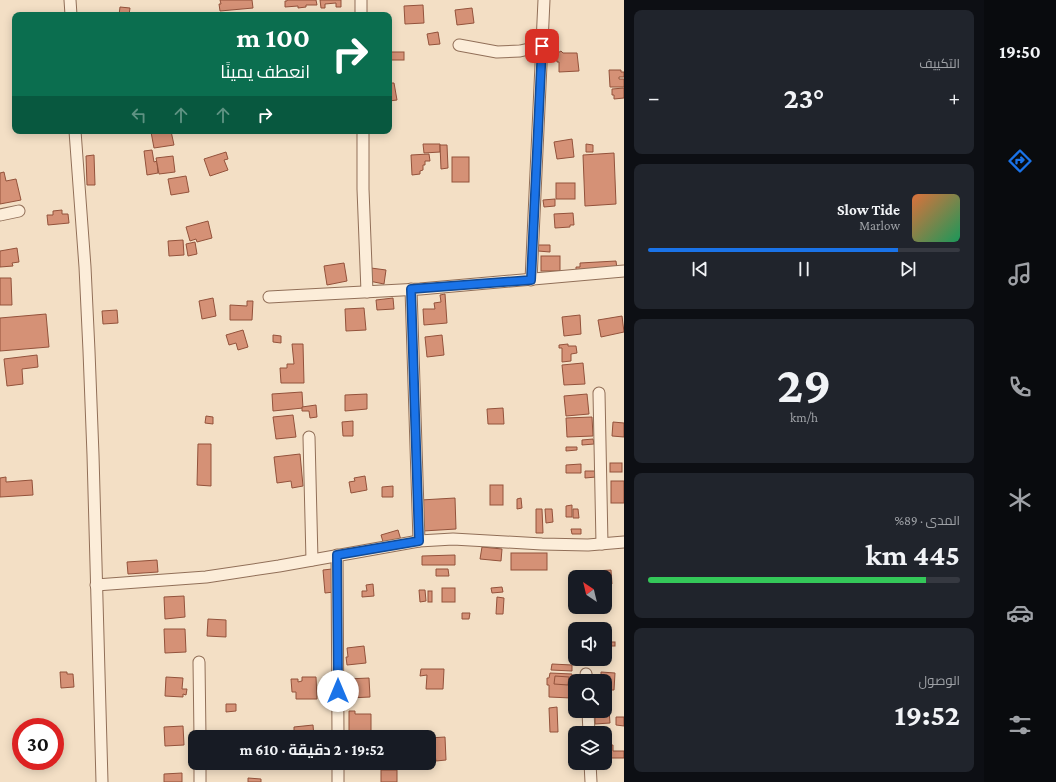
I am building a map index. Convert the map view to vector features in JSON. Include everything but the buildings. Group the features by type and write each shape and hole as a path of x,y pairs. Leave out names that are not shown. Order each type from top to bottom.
{"street":[{"path":"70,0 71,12"},
{"path":"360,0 361,12"},
{"path":"531,280 544,0"},
{"path":"459,45 496,52 520,51 542,46"},
{"path":"75,134 85,267 93,455 102,782"},
{"path":"363,134 363,189 367,292"},
{"path":"0,215 19,211"},
{"path":"269,297 411,289 624,272"},
{"path":"411,289 419,541"},
{"path":"599,393 602,544"},
{"path":"309,437 312,560"},
{"path":"96,585 206,577 279,566 419,541 453,539 588,545 624,542"},
{"path":"337,555 338,730"},
{"path":"199,662 200,730"},
{"path":"200,770 200,782"},
{"path":"338,770 338,782"},
{"path":"590,770 591,782"}],"route":[{"path":"338,691 337,555 419,541 411,289 531,280 542,46"}]}
